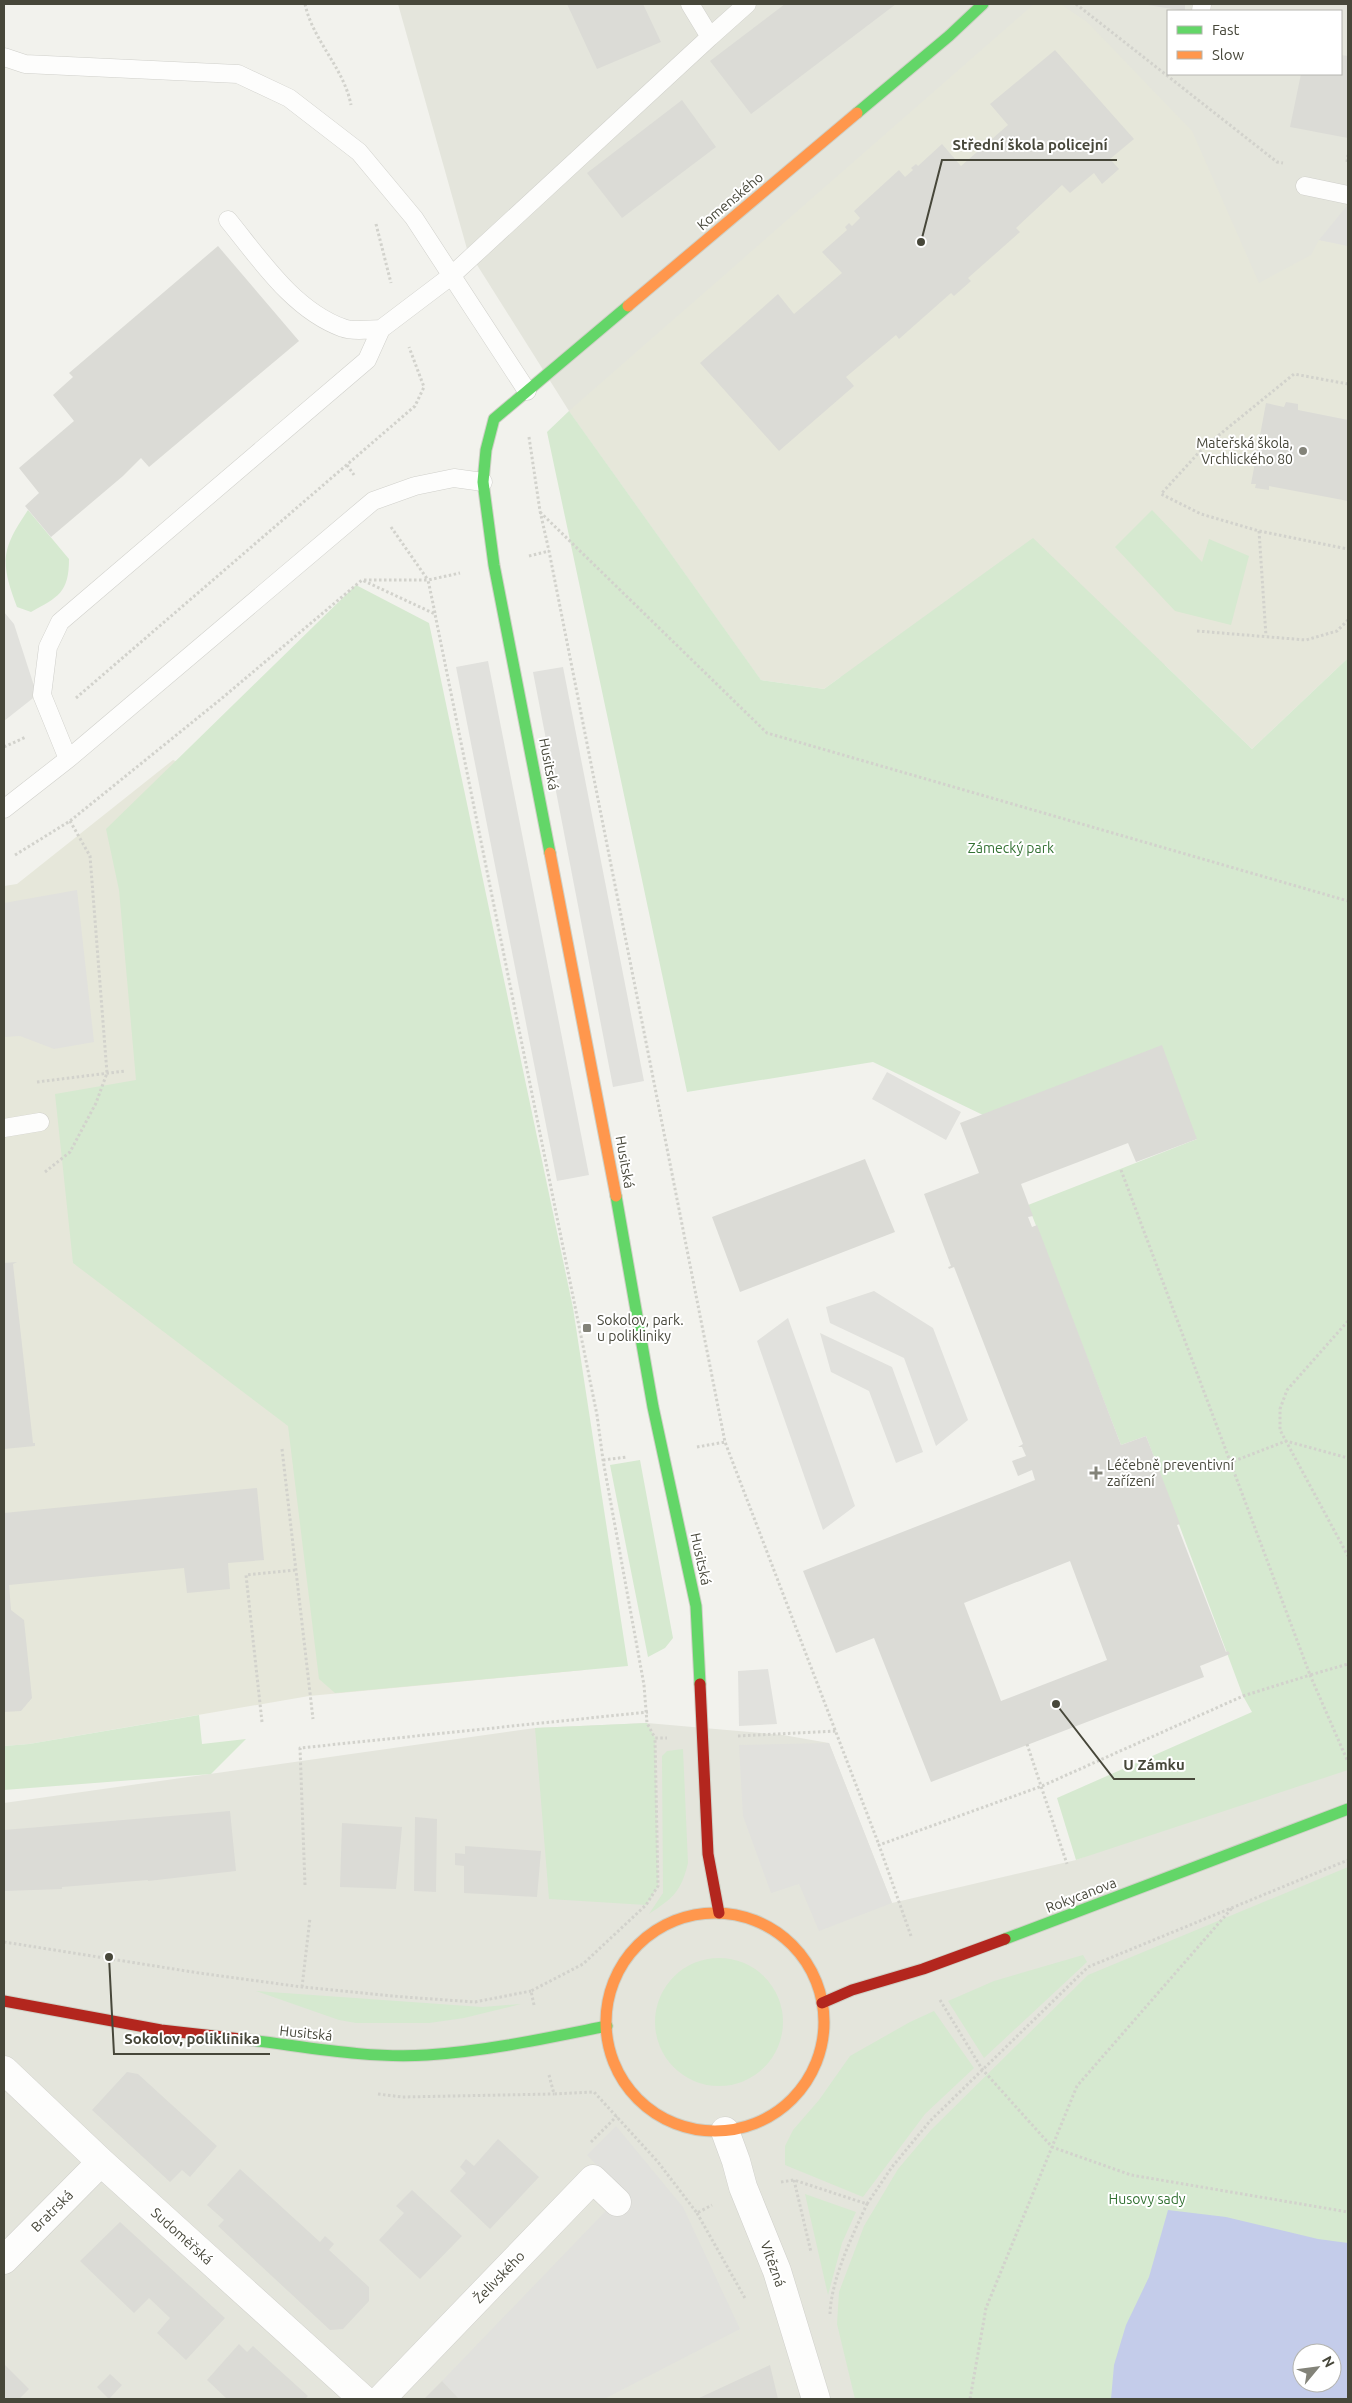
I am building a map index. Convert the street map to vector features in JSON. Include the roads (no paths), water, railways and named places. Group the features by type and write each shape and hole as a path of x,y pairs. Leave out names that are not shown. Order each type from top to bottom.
{"street":[{"name":"Komenského","path":"494,419 949,36 983,4"},
{"name":"Husitská","path":"494,419 486,450 483,482 494,565 602,1122 654,1407 696,1606 708,1854 720,1913"},
{"name":"Rokycanova","path":"822,2002 852,1990 923,1969 1072,1915 1348,1809"},
{"path":"720,1913 755,1921 787,1940 800,1953 810,1968 822,2002 824,2016 822,2044 813,2071 798,2094 765,2120 725,2131 690,2128 657,2114 643,2104 631,2091 613,2060 606,2026 609,2002 616,1978 623,1964 644,1939 672,1922 704,1914 720,1913"},
{"name":"Husitská","path":"4,2001 161,2030 376,2055 426,2056 500,2048 606,2026"},
{"name":"Sudoměřská","path":"4,2070 101,2162 363,2399"},
{"name":"Vítězná","path":"725,2131 743,2187 777,2271 816,2399"},
{"name":"Bratrská","path":"4,2260 101,2162"},
{"name":"Želivského","path":"381,2399 593,2179 617,2202"}],"lane":[{"path":"690,4 710,37"},
{"path":"68,759 42,695 48,647 60,622 367,360 381,329 451,276 747,4"},
{"path":"4,57 25,64 238,74 288,98 359,152 414,218 527,391"},
{"path":"1305,186 1348,195"},
{"path":"228,220 279,283 318,315 344,329 381,329"},
{"path":"4,809 68,759 373,500 415,486 454,478 483,482"},
{"path":"4,1128 40,1122"}],"water":[{"path":"1168,2210 1226,2217 1318,2239 1348,2243 1348,2399 1111,2399 1114,2365 1126,2325 1149,2277"}],"place":[{"name":"Střední škola policejní","path":"921,242"},
{"name":"Mateřská škola, Vrchlického 80","path":"1303,451"},
{"name":"Sokolov, park. u polikliniky","path":"587,1328"},
{"name":"Léčebně preventivní zařízení","path":"1096,1473"},
{"name":"U Zámku","path":"1056,1704"},
{"name":"Sokolov, poliklinika","path":"109,1957"}],"park label":[{"name":"Zámecký park","path":"1011,848"},
{"name":"Husovy sady","path":"1147,2199"}]}
